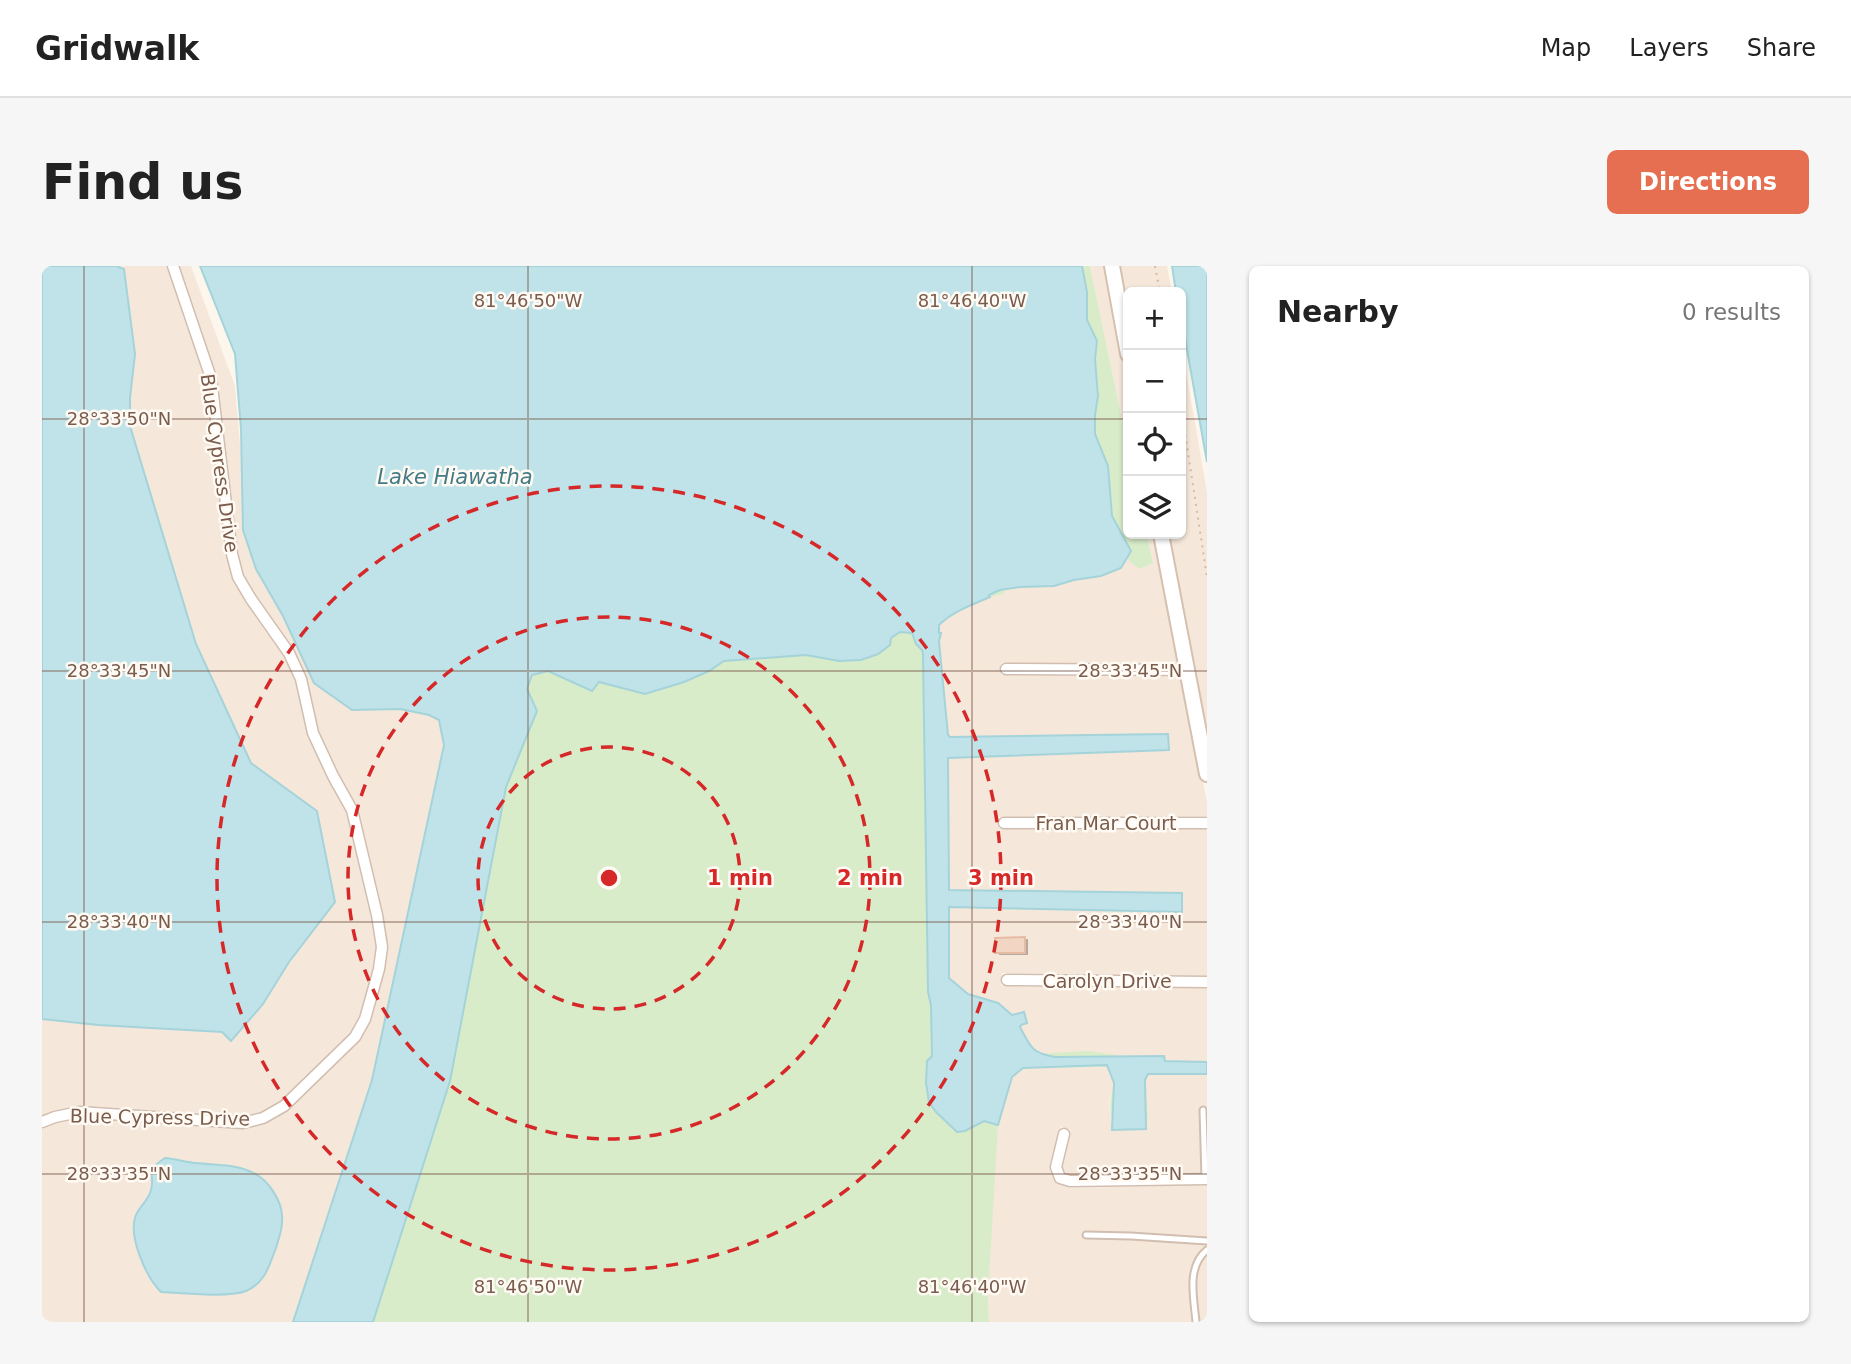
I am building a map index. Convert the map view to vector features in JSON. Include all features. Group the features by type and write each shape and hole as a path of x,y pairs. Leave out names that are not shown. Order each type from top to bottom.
{"main road":[{"path":"1112,266 1127,350"},
{"path":"1162,539 1207,774"}],"street":[{"name":"Blue Cypress Drive","path":"42,1122 55,1116 79,1112 243,1123 263,1118 284,1107 355,1037 365,1019 379,969 382,947 352,810 313,733 301,679 289,653 238,577 232,554 211,378 173,266"},
{"path":"1006,669 1186,670"},
{"name":"Fran Mar Court","path":"1004,823 1207,822"},
{"name":"Carolyn Drive","path":"1007,980 1207,982"},
{"path":"1064,1134 1056,1167 1060,1178 1070,1181 1206,1179"}],"lane":[{"path":"1203,1110 1206,1179"},
{"path":"1086,1235 1207,1241"},
{"path":"1196,1322 1194,1270 1197,1261 1207,1250"}],"path":[{"path":"1154,266 1159,287"},
{"path":"1182,413 1207,577"}],"shaded area":[{"path":"116,266 191,266 235,386 246,515 444,721 451,736 378,1070 294,1322 42,1322 42,1019 222,1032 263,1004 289,962 317,811 251,763 196,644 130,426 135,354 124,269","holes":["165,1158 266,1182 275,1195 281,1211 245,1292 161,1292 134,1240 133,1226 136,1214 151,1189 153,1166"]},
{"path":"1090,266 1106,266 1123,359 1123,424"},
{"path":"1118,266 1167,266 1171,287 1123,287 1123,295"},
{"path":"1186,372 1207,492 1207,745 1168,539 1186,539"},
{"path":"1148,539 1157,539 1180,664 1001,663 1001,675 1182,677 1207,802 1207,816 999,817 999,829 1207,829 1207,976 1002,973 1001,985 1207,988 1207,1172 1071,1175 1063,1172 1062,1168 1071,1130 1061,1126 1050,1166 1055,1181 1071,1188 1207,1185 1207,1322 989,1322 996,1130 1012,1077 1023,1068 1106,1067 1116,1078 1109,1109 1115,1121 1136,1131 1148,1117 1146,1092 1136,1067 1035,1054 998,1003 968,994 949,978 948,734 938,624 952,613 1004,594 1007,580 1123,550 1140,569 1153,562"}],"green space":[{"path":"1070,266 1090,266 1123,424 1123,539 1148,539 1153,563 1140,569 1130,562 1123,551 1007,580 1004,594 990,597 983,590"},
{"path":"901,623 919,634 926,671 932,1056 926,1083 936,1112 952,1129 965,1131 984,1121 998,1125 988,1296 989,1322 345,1322 506,670"},
{"path":"1088,1051 1116,1055 1136,1067 1146,1092 1148,1117 1136,1131 1125,1128 1113,1118 1110,1105 1116,1078 1106,1067 1023,1068 1035,1054"}],"water":[{"path":"42,266 116,266 124,269 135,354 130,426 196,644 251,763 317,811 335,902 289,962 263,1004 231,1041 222,1032 42,1019"},
{"name":"Lake Hiawatha","path":"200,266 1082,266 1087,292 1087,320 1097,341 1095,359 1098,396 1095,434 1108,466 1112,516 1131,551 1121,568 1101,576 1054,586 1000,590 957,612 939,625 948,735 1168,734 1169,750 948,758 949,890 1182,893 1182,912 949,907 949,978 968,994 998,1003 1012,1015 1024,1012 1027,1023 1020,1027 1030,1045 1041,1054 1055,1057 1164,1056 1165,1061 1207,1062 1207,1074 1148,1074 1145,1080 1146,1129 1112,1130 1114,1083 1107,1065 1023,1068 1012,1077 998,1125 984,1121 957,1132 929,1102 927,1061 932,1056 931,1005 928,992 923,654 912,633 900,632 891,638 890,645 878,654 861,660 839,661 806,655 724,661 684,682 645,694 599,682 592,691 548,671 532,675 527,689 537,711 506,787 450,1081 373,1322 293,1322 372,1080 444,745 439,720 429,715 400,709 352,710 314,683 283,616 256,569 243,530 241,429 235,354"},
{"path":"1172,266 1207,266 1207,462 1186,344 1186,287 1175,287"},
{"path":"165,1158 243,1169 256,1174 273,1192 282,1214 281,1232 266,1273 252,1288 238,1293 204,1294 161,1292 155,1285 139,1254 134,1222 150,1193 152,1170"}],"building":[{"path":"1025,937 1025,953 995,953 995,938"}]}
